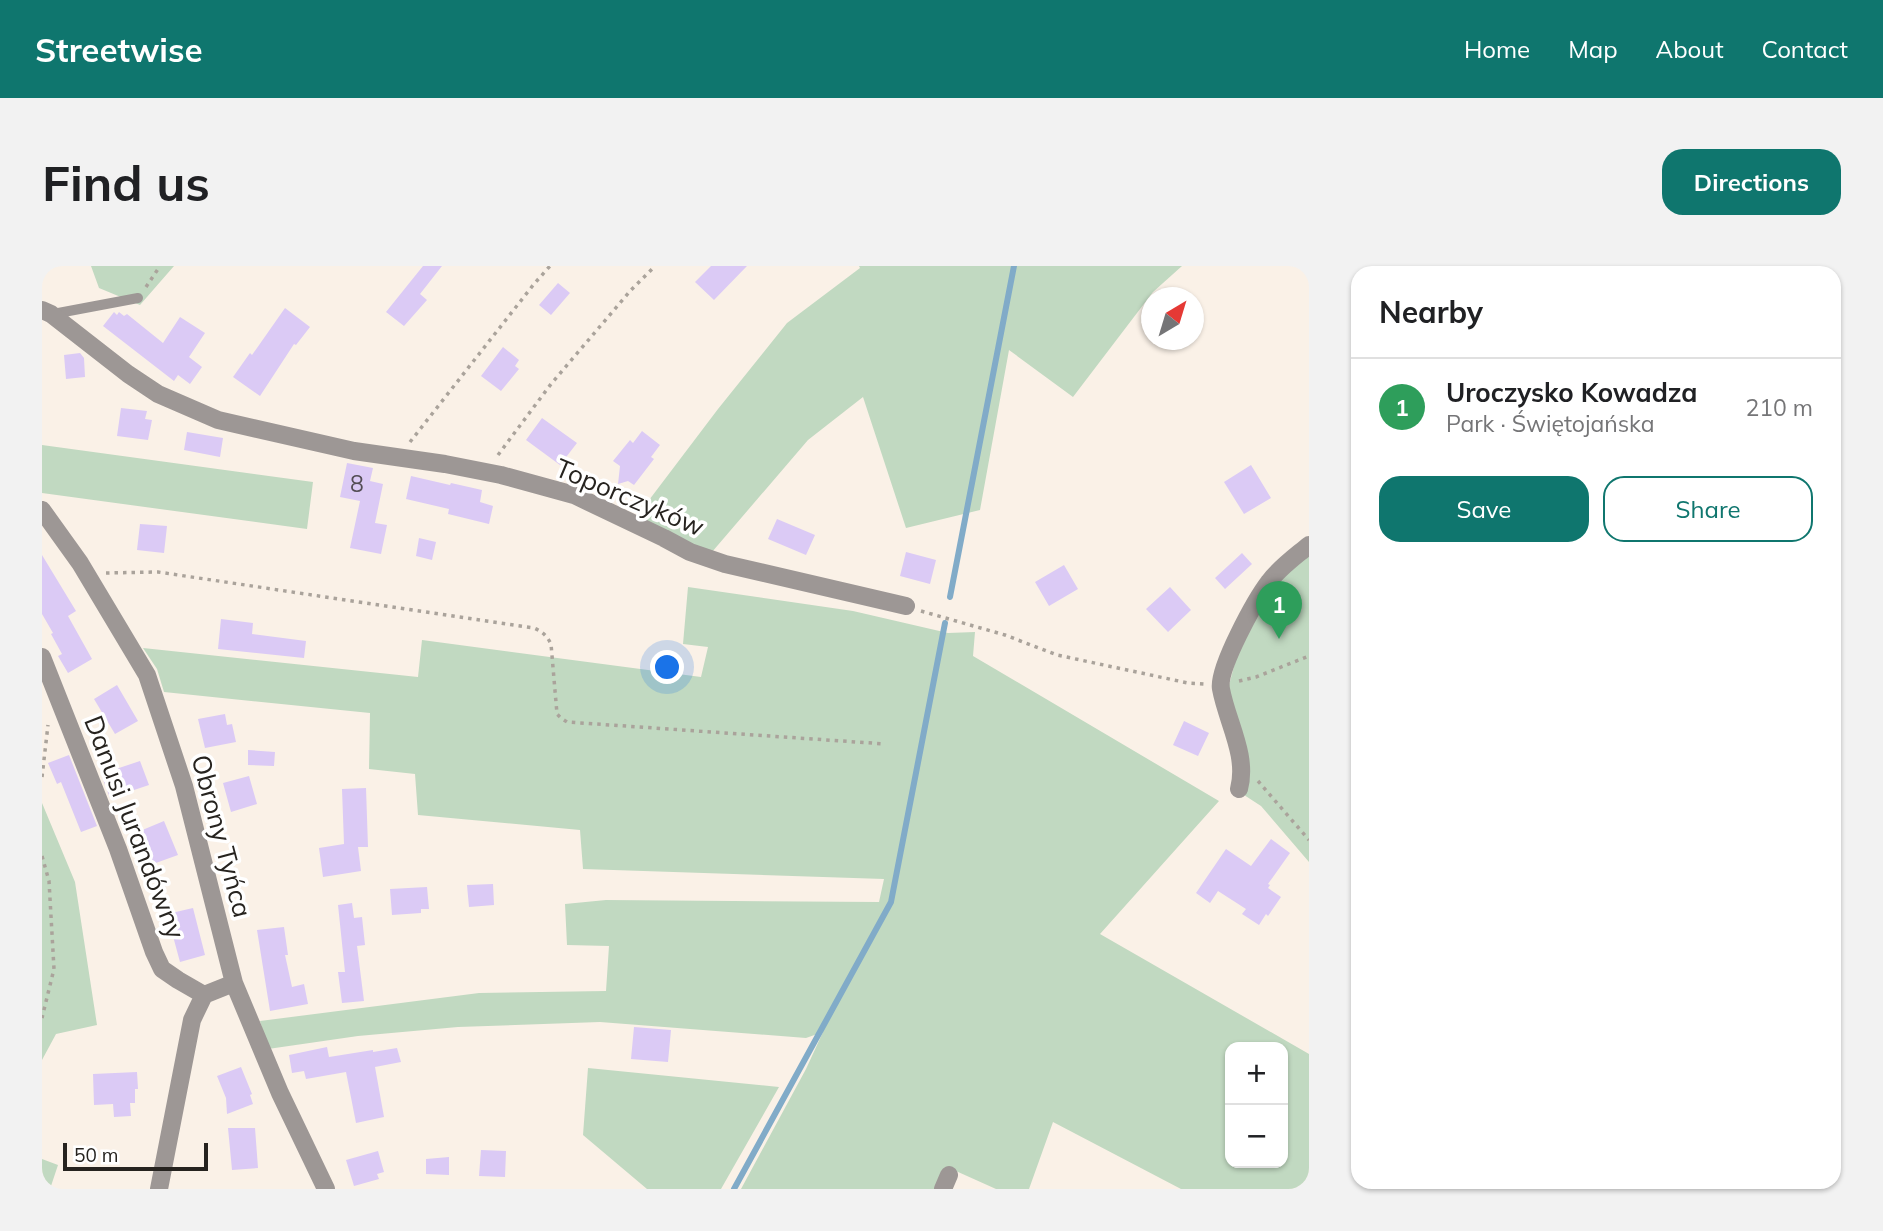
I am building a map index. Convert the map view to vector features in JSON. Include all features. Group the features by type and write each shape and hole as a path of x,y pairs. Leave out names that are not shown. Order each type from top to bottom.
{"street":[{"name":"Toporczyków","path":"46,312 158,394 218,420 354,451 489,472 573,495 690,552 725,564 906,606"},
{"name":"Obrony Tyńca","path":"42,509 86,574 147,675 184,786 234,983 280,1093 326,1189"},
{"path":"1239,789 1242,778 1240,759 1220,686 1229,654 1269,581 1309,545"},
{"name":"Danusi Jurandówny","path":"42,657 118,849 158,961 162,969 178,981 204,995"},
{"path":"159,1189 192,1020 204,995 234,983"}],"lane":[{"path":"46,312 138,298"}],"path":[{"path":"138,298 160,266"},
{"path":"398,457 551,266"},
{"path":"489,472 498,455 551,384 631,290 655,266"},
{"path":"86,574 158,572 534,628 548,637 551,644 557,714 567,722 885,744"},
{"path":"906,606 1005,635 1057,655 1188,683 1220,686 1256,677 1309,656"},
{"path":"1240,759 1309,840"},
{"path":"42,856 49,881 54,969 42,1018"}],"green space":[{"path":"91,266 174,266 140,305 99,288"},
{"path":"859,266 1182,266 1159,287 1141,287 1141,308 1073,397 1009,350 980,510 906,528 863,397 808,440 712,552 684,544 637,516 787,323 860,268"},
{"path":"42,445 313,482 307,529 42,493"},
{"path":"1309,553 1309,862 1261,806 1241,793 1228,689 1241,640 1273,583"},
{"path":"688,587 853,611 948,633 975,632 973,656 1219,801 1100,934 1309,1054 1309,1189 1181,1189 1053,1122 1029,1189 996,1189 947,1167 936,1189 741,1189 823,1032 806,1038 600,1022 458,1027 358,1036 268,1049 260,1021 479,993 606,991 609,946 567,945 565,904 606,900 879,902 884,879 583,869 580,830 418,815 415,774 369,769 370,713 164,692 157,669 143,648 418,677 422,640 701,677 708,647 683,644"},
{"path":"42,803 75,882 97,1025 56,1034 42,1060"},
{"path":"588,1068 779,1087 721,1189 647,1189 583,1135"},
{"path":"42,1159 58,1165 50,1189 42,1189"}],"building":[{"path":"423,266 442,266 420,294 427,300 404,326 386,312"},
{"path":"711,266 747,266 714,300 695,282"},
{"path":"558,283 570,293 551,315 539,305"},
{"path":"285,308 310,327 296,345 294,344 260,396 233,377"},
{"path":"114,312 117,315 119,312 124,316 127,314 163,343 180,317 205,333 189,357 202,367 190,384 178,375 174,381 103,326"},
{"path":"503,347 519,360 515,366 519,369 501,391 481,376"},
{"path":"80,353 84,358 85,377 66,379 64,355"},
{"path":"121,408 147,411 145,419 152,420 148,440 117,436"},
{"path":"542,418 577,443 560,465 526,440"},
{"path":"642,431 660,445 651,457 654,459 634,485 628,481 618,484 620,466 613,461 630,440 633,443"},
{"path":"187,432 223,438 220,457 184,450"},
{"path":"347,463 373,468 370,481 383,484 375,523 387,525 381,554 350,548 360,501 340,497"},
{"path":"1251,465 1271,498 1244,514 1224,482"},
{"path":"411,476 482,490 480,502 493,506 489,524 448,514 449,509 406,499"},
{"path":"777,519 815,535 806,555 768,539"},
{"path":"140,524 167,526 164,553 137,550"},
{"path":"419,538 436,542 432,560 416,556"},
{"path":"906,552 936,560 930,584 900,576"},
{"path":"1242,553 1252,564 1225,589 1215,578"},
{"path":"42,555 76,611 68,616 92,659 68,673 58,656 62,654 51,634 53,633 42,614"},
{"path":"1064,565 1078,589 1049,606 1035,582"},
{"path":"1170,587 1191,610 1168,632 1146,609"},
{"path":"221,619 253,623 252,634 306,641 304,658 218,649"},
{"path":"117,685 138,721 115,734 94,699"},
{"path":"225,714 227,725 232,724 236,742 205,748 198,719"},
{"path":"1184,721 1209,733 1198,756 1173,745"},
{"path":"248,750 275,752 274,766 248,765"},
{"path":"69,755 97,826 81,832 61,782 57,784 48,763"},
{"path":"140,761 149,785 110,798 101,774"},
{"path":"249,776 257,804 231,812 223,783"},
{"path":"366,788 368,847 358,847 361,871 323,877 319,848 344,844 342,789"},
{"path":"164,821 178,855 153,864 140,831"},
{"path":"1271,839 1290,853 1268,884 1268,888 1281,897 1259,925 1242,914 1246,909 1218,891 1210,903 1196,893 1226,849 1251,866"},
{"path":"493,884 494,905 469,907 467,885"},
{"path":"427,887 429,909 421,909 421,913 392,915 390,889"},
{"path":"352,903 354,918 362,917 365,945 357,946 364,1001 342,1003 338,972 345,972 338,905"},
{"path":"193,908 205,955 180,962 167,914"},
{"path":"284,927 288,955 285,955 292,987 304,984 308,1004 270,1011 257,930"},
{"path":"634,1027 671,1030 668,1062 631,1059"},
{"path":"327,1047 329,1057 397,1048 401,1062 375,1067 384,1117 356,1123 346,1072 306,1079 304,1071 292,1073 289,1055"},
{"path":"241,1067 252,1094 253,1104 227,1114 226,1098 217,1076"},
{"path":"137,1072 138,1089 135,1089 135,1103 130,1103 131,1116 114,1117 113,1104 94,1105 93,1074"},
{"path":"228,1128 255,1128 258,1168 232,1170"},
{"path":"481,1150 506,1151 505,1177 479,1176"},
{"path":"378,1151 384,1172 377,1174 379,1179 354,1186 346,1160"},
{"path":"449,1157 449,1175 426,1174 426,1159"}],"waterway":[{"path":"950,597 1014,266"},
{"path":"734,1189 891,902 945,623"}],"place":[{"name":"Uroczysko Kowadza","path":"1279,639"}]}
